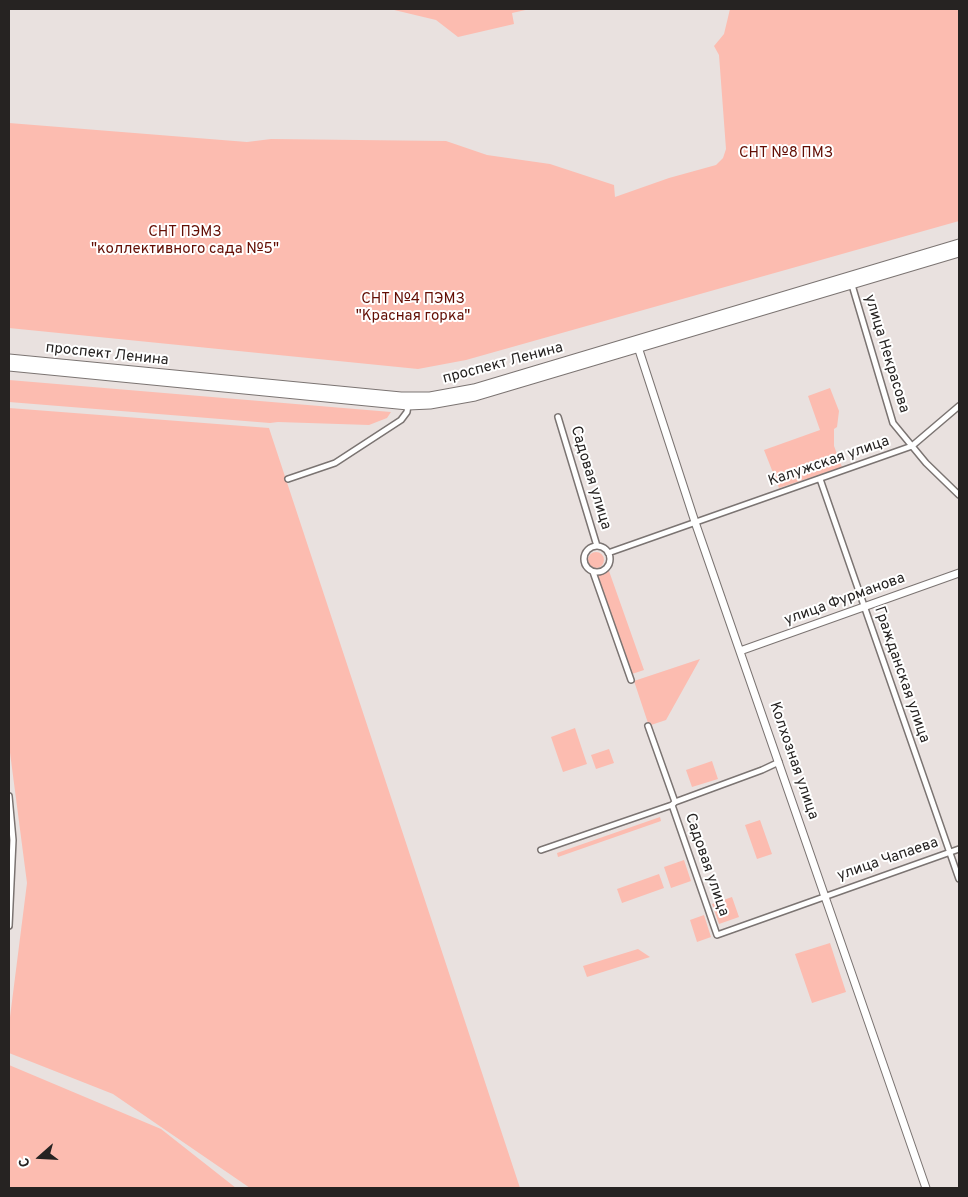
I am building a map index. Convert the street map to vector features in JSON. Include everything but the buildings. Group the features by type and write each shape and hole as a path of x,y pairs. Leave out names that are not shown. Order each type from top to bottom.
{"main road":[{"name":"проспект Ленина","path":"9,366 408,405 430,404 475,396 959,244"},
{"name":"проспект Ленина","path":"9,358 310,389 401,397 430,397 474,389 638,345 959,252"}],"street":[{"name":"улица Некрасова","path":"852,284 893,423 926,464 959,495"},
{"name":"Колхозная улица","path":"638,345 695,522 926,1188"},
{"path":"288,479 335,463 401,420 407,412 408,405"},
{"name":"Калужская улица","path":"608,553 912,446 959,406"},
{"name":"Садовая улица","path":"558,417 597,546"},
{"name":"Гражданская улица","path":"820,479 959,879"},
{"path":"593,572 602,571 608,566 608,553 597,546 589,548 584,555 584,563 593,572 631,680"},
{"name":"улица Фурманова","path":"740,651 959,573"},
{"name":"Садовая улица","path":"648,726 717,934"},
{"path":"541,850 673,803 779,762"},
{"path":"9,796 13,840 9,926"},
{"name":"улица Чапаева","path":"717,934 959,849"}],"green space":[{"path":"390,9 530,9 512,13 514,24 458,37 436,20"},
{"path":"730,9 959,9 959,221 466,360 418,369 9,328 9,123 247,142 271,139 446,141 487,155 550,164 614,185 615,197 669,178 716,165 723,158 726,149 719,55 714,46 724,34"},
{"path":"9,380 391,412 387,418 369,425 270,423 9,402"},
{"path":"830,388 839,411 837,427 834,429 834,446 842,467 779,488 764,450 820,430 808,396"},
{"path":"9,408 269,428 520,1188 250,1188 113,1094 9,1053 9,1025 27,883 9,745"},
{"path":"596,552 602,554 604,560 602,566 596,568 590,566 588,560 590,554"},
{"path":"609,571 644,670 632,674 597,575"},
{"path":"700,659 666,720 651,725 650,722 648,723 634,681"},
{"path":"575,728 587,764 563,772 551,737"},
{"path":"609,749 614,763 596,769 591,755"},
{"path":"712,761 718,779 692,787 686,770"},
{"path":"660,817 661,821 558,857 557,853"},
{"path":"760,820 772,854 757,859 745,825"},
{"path":"684,860 691,881 671,888 664,867"},
{"path":"659,874 664,888 622,903 617,889"},
{"path":"732,897 739,917 719,924 712,904"},
{"path":"704,915 711,937 697,942 690,920"},
{"path":"830,943 846,992 812,1003 795,954"},
{"path":"638,949 650,957 587,977 583,966"},
{"path":"9,1065 161,1129 236,1188 9,1188"}],"park label":[{"name":"СНТ №8 ПМЗ","path":"786,154"},
{"name":"СНТ ПЭМЗ \"коллективного сада №5\"","path":"185,242"},
{"name":"СНТ №4 ПЭМЗ \"Красная горка\"","path":"413,308"}]}
